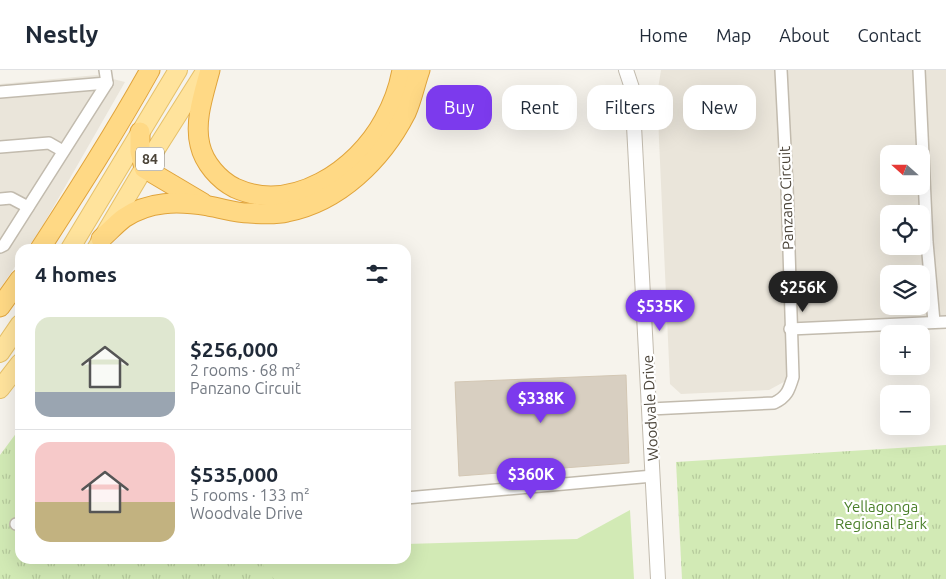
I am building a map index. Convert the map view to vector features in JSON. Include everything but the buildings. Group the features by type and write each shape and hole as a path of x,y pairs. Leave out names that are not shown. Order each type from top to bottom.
{"highway":[{"path":"43,244 109,140 150,70"},
{"path":"208,70 198,124 200,145 205,158 215,173 227,184 246,193 262,196 280,196 314,186 344,167 358,155 384,121 399,86 402,70"},
{"path":"98,244 123,219 152,205 167,202 209,206 246,213 286,213 318,202 342,188 367,167 395,132 406,112 420,70"},
{"path":"140,132 140,151 144,168 209,206"},
{"path":"0,307 15,285"}],"main road":[{"name":"84","path":"73,244 178,70"},
{"name":"84","path":"98,244 144,168 208,70"},
{"path":"0,353 15,331"},
{"path":"0,389 15,370"}],"street":[{"path":"0,247 4,245 107,83 105,70"},
{"name":"Woodvale Drive","path":"626,70 631,85"},
{"name":"Woodvale Drive","path":"633,85 637,70"},
{"name":"Panzano Circuit","path":"650,409 774,404 789,392 793,377 781,70"},
{"path":"920,70 927,242 934,322"},
{"path":"0,92 107,83"},
{"name":"Woodvale Drive","path":"634,130 658,579"},
{"path":"0,147 49,143 63,152"},
{"path":"0,199 11,198 28,207"},
{"path":"790,329 946,322"},
{"path":"411,498 653,476"}],"shaded area":[{"path":"661,70 946,70 946,315 791,329 793,377 769,390 681,394 670,384 659,130 673,130 673,85 659,85"},
{"path":"97,75 125,82 42,227 30,244 15,244 15,266 0,289 0,84"}],"green space":[{"path":"15,435 15,564 262,564 274,579 0,579 0,455"},
{"name":"Yellagonga Regional Park","path":"946,445 946,579 682,579 676,462"},
{"path":"630,510 634,579 32,579 99,564 411,564 411,544 577,539"}]}
